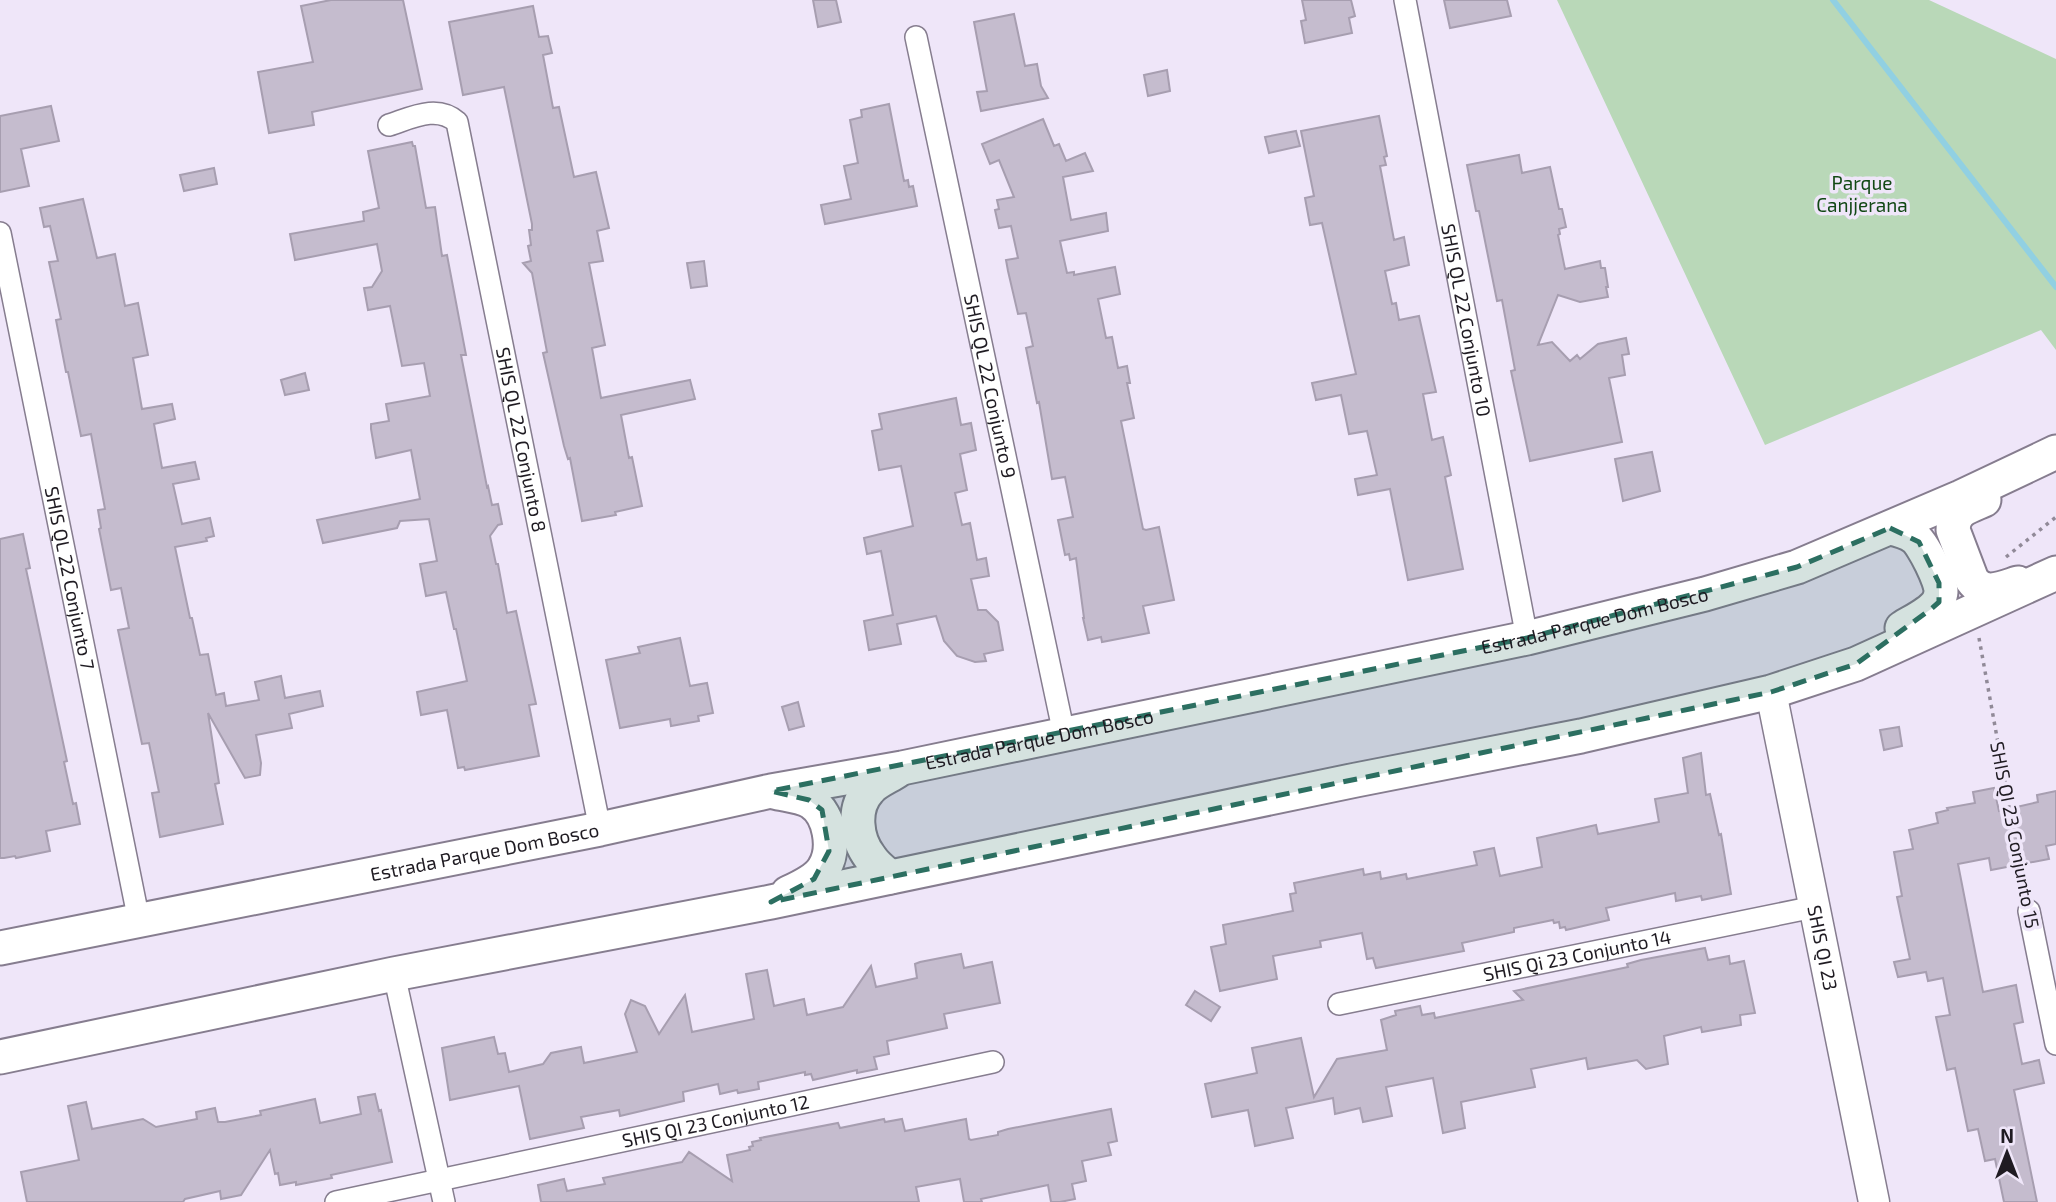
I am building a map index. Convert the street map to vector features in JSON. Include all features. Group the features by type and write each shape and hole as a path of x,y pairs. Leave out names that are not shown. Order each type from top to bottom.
{"main road":[{"name":"Estrada Parque Dom Bosco","path":"0,948 600,829 771,791 902,768 1527,638 1705,594 1797,567 1961,497 2056,452"},
{"path":"2056,460 2035,477 1960,511 1955,516 1953,530 1976,586 1993,591 2056,572"},
{"path":"1856,664 1889,636 1939,602 1940,583 1919,542 1904,531 1890,528"},
{"path":"0,1057 394,974 771,902 1581,736 1771,692 1856,664 2056,572"},
{"path":"890,877 870,858 862,843 857,824 860,802 869,788 902,768"},
{"path":"771,791 809,800 822,810 829,831 829,851 825,867 814,879 771,902"}],"street":[{"name":"SHIS QL 22 Conjunto 10","path":"1405,0 1527,638"},
{"name":"SHIS QL 22 Conjunto 9","path":"916,37 1064,734"},
{"name":"SHIS QL 22 Conjunto 8","path":"389,125 426,114 450,116 457,122 600,829"},
{"name":"SHIS QL 22 Conjunto 7","path":"0,233 139,921"},
{"name":"SHIS QI 23","path":"1771,692 1874,1202"},
{"name":"SHIS Qi 23 Conjunto 14","path":"1339,1004 1814,907"},
{"name":"SHIS QI 23 Conjunto 15","path":"2029,912 2056,1044"},
{"path":"394,974 442,1192"},
{"name":"SHIS QI 23 Conjunto 12","path":"336,1202 442,1192 993,1062"}],"path":[{"path":"1969,571 2002,560 2056,517"},
{"name":"SHIS QI 23 Conjunto 15","path":"1979,639 2029,912"}],"highlighted area":[{"path":"1890,528 1919,542 1939,583 1939,602 1856,664 1771,692 771,902 814,879 829,851 822,810 809,800 771,791 1527,638 1797,567"}],"green space":[{"name":"Parque Canjjerana","path":"1557,0 1929,0 2056,59 2056,350 2041,330 1765,445"}],"building":[{"path":"331,0 403,0 422,89 312,112 314,125 269,133 258,72 313,62 301,6"},
{"path":"813,0 836,0 841,22 818,27"},
{"path":"1302,0 1351,0 1355,16 1349,18 1352,33 1305,43 1301,21 1306,20"},
{"path":"1444,0 1507,0 1511,16 1450,28"},
{"path":"533,6 539,37 548,36 552,53 543,55 553,108 559,107 574,177 596,172 609,228 597,231 603,261 589,263 605,345 592,348 601,398 690,380 695,399 621,415 642,506 615,512 616,515 582,521 570,458 568,459 564,446 543,353 547,352 532,273 523,263 531,261 528,246 531,245 529,230 532,230 532,224 504,87 463,95 449,22"},
{"path":"1014,14 1025,66 1037,64 1041,86 1048,98 981,111 977,92 987,91 974,22"},
{"path":"1167,70 1170,91 1148,96 1144,75"},
{"path":"889,104 904,181 908,180 909,187 913,186 917,206 825,224 821,205 851,199 844,166 858,163 850,120 862,117 861,110"},
{"path":"51,106 59,141 21,149 29,186 0,192 0,116"},
{"path":"1379,116 1387,156 1384,157 1386,165 1380,166 1394,240 1404,237 1409,265 1385,271 1392,304 1396,303 1399,320 1419,316 1436,392 1423,394 1432,440 1443,437 1451,475 1445,477 1463,569 1408,580 1390,489 1358,495 1355,479 1377,475 1367,431 1349,434 1341,395 1316,400 1312,383 1356,374 1322,223 1310,225 1305,198 1314,196 1301,131"},
{"path":"1043,119 1054,146 1059,144 1066,161 1085,153 1093,171 1063,177 1071,220 1106,213 1108,231 1060,241 1067,273 1074,272 1074,275 1115,267 1120,294 1098,299 1106,338 1112,337 1118,368 1127,366 1130,383 1127,383 1134,418 1121,421 1143,529 1159,527 1174,600 1143,606 1149,633 1102,642 1101,637 1088,640 1076,558 1070,560 1069,554 1065,555 1058,520 1073,517 1065,477 1052,479 1039,402 1037,403 1026,348 1033,346 1026,313 1018,314 1006,260 1018,258 1011,226 999,228 995,210 999,209 997,200 1014,197 999,160 990,164 982,144"},
{"path":"1296,131 1300,146 1269,153 1265,137"},
{"path":"412,142 415,146 426,208 435,207 442,256 447,255 466,355 461,355 487,487 492,505 498,504 502,524 498,525 490,536 507,613 516,611 536,704 529,705 539,756 465,770 464,767 458,768 447,710 421,715 417,692 467,681 446,592 426,596 420,564 437,561 429,519 400,521 397,528 323,543 317,520 420,499 411,450 376,458 371,424 389,421 386,404 430,396 424,363 402,366 390,306 368,310 364,288 372,287 382,271 377,244 295,260 290,234 364,221 363,212 379,208 368,151"},
{"path":"1519,155 1522,173 1550,167 1559,209 1562,209 1566,227 1559,229 1558,235 1565,269 1600,261 1601,268 1605,268 1608,287 1608,297 1580,302 1558,295 1538,345 1552,342 1570,361 1577,355 1580,359 1598,344 1626,338 1629,354 1622,355 1625,375 1609,378 1622,442 1530,461 1511,371 1515,370 1502,300 1497,301 1467,165"},
{"path":"214,168 217,184 184,191 180,175"},
{"path":"83,199 97,258 115,254 125,306 138,303 148,355 133,358 142,409 172,404 175,419 154,424 162,468 195,462 199,479 173,484 182,524 210,518 214,536 206,538 207,541 175,547 200,655 208,654 216,695 224,693 226,706 259,700 255,682 281,676 285,698 320,691 323,706 289,714 292,728 256,735 261,763 260,775 245,778 208,713 219,783 215,784 223,824 160,837 152,793 159,792 149,743 142,744 118,630 129,628 121,588 111,590 99,529 98,510 105,509 91,434 81,436 66,372 56,320 61,319 49,262 58,261 50,226 44,227 40,208"},
{"path":"704,261 707,286 691,288 687,263"},
{"path":"305,373 309,390 285,395 281,380"},
{"path":"956,398 961,425 971,423 976,450 960,454 967,490 955,493 962,525 970,523 977,560 986,558 989,576 971,579 978,610 986,610 998,622 1003,650 984,654 986,661 975,662 957,656 944,641 936,616 897,624 901,644 869,650 864,621 893,615 881,551 867,554 864,538 913,526 901,466 879,470 872,431 882,429 879,414"},
{"path":"1652,452 1660,491 1623,501 1615,459"},
{"path":"23,534 30,568 26,569 67,761 64,762 80,824 46,831 50,851 16,858 0,858 0,539"},
{"path":"680,638 690,686 707,683 713,713 698,716 699,721 671,726 670,719 620,728 606,660 640,653 638,647"},
{"path":"798,702 804,726 789,730 782,707"},
{"path":"1899,727 1902,746 1884,750 1880,730"},
{"path":"1701,753 1706,795 1710,794 1719,835 1721,834 1731,894 1702,900 1701,896 1676,901 1675,893 1606,908 1609,920 1566,930 1553,920 1514,928 1514,932 1462,943 1464,951 1376,968 1373,958 1367,959 1362,933 1320,941 1321,947 1273,956 1277,979 1220,991 1211,947 1226,944 1223,925 1293,911 1290,894 1296,893 1294,883 1363,869 1364,875 1380,872 1381,879 1406,874 1407,879 1477,865 1474,852 1494,848 1500,876 1542,867 1537,838 1596,825 1598,834 1659,822 1655,799 1688,793 1683,758"},
{"path":"1994,788 1999,811 2038,802 2037,795 2056,791 2056,844 2046,846 2049,859 1991,870 1989,858 1958,864 1983,992 2016,985 2023,1022 2014,1024 2022,1064 2039,1060 2044,1083 2014,1090 2037,1202 2004,1202 1995,1159 1985,1161 1978,1129 1968,1131 1955,1068 1947,1070 1936,1017 1950,1015 1943,978 1928,981 1926,972 1898,977 1894,962 1910,959 1897,897 1902,896 1894,852 1913,849 1909,830 1938,823 1936,813 1948,810 1947,808 1975,803 1973,792"},
{"path":"1705,948 1708,960 1729,956 1730,964 1744,961 1755,1013 1740,1015 1741,1025 1702,1032 1701,1027 1664,1036 1668,1064 1646,1069 1637,1060 1588,1069 1586,1058 1531,1069 1535,1087 1461,1102 1465,1128 1443,1133 1433,1078 1386,1087 1392,1116 1363,1122 1360,1108 1335,1114 1333,1098 1286,1108 1293,1138 1255,1146 1248,1110 1212,1117 1205,1084 1257,1073 1252,1048 1301,1038 1314,1097 1337,1059 1387,1050 1381,1020 1396,1015 1395,1011 1420,1006 1422,1015 1434,1013 1435,1018 1523,1000 1514,991 1628,967 1627,964 1641,960"},
{"path":"961,954 964,968 992,962 1000,1003 944,1014 947,1028 887,1041 889,1054 874,1057 877,1069 857,1073 857,1070 813,1080 811,1074 805,1075 805,1072 758,1082 759,1089 738,1093 737,1090 720,1094 718,1084 683,1092 684,1101 620,1116 619,1110 581,1117 584,1128 530,1139 519,1086 450,1100 442,1048 494,1037 498,1054 505,1053 509,1072 543,1064 551,1053 581,1047 584,1063 637,1052 625,1014 631,1000 645,1006 659,1034 685,995 692,1032 754,1019 746,974 767,970 774,1006 804,999 807,1015 843,1007 871,966 876,987 917,978 915,964 920,962"},
{"path":"1195,991 1220,1007 1211,1021 1186,1005"},
{"path":"375,1094 392,1162 331,1175 332,1178 296,1185 296,1182 280,1185 270,1150 241,1195 221,1199 220,1191 185,1199 183,1202 27,1202 21,1172 79,1160 68,1106 86,1102 92,1129 143,1119 156,1127 197,1119 196,1112 215,1108 218,1122 225,1122 261,1115 260,1111 315,1099 320,1123 361,1114 358,1097"},
{"path":"1111,1109 1117,1141 1108,1143 1111,1155 1082,1161 1086,1181 1072,1184 1075,1199 1060,1202 1051,1202 1048,1185 981,1199 982,1202 964,1202 960,1179 916,1187 919,1202 541,1202 538,1185 564,1179 567,1191 605,1184 603,1178 682,1162 689,1152 732,1181 727,1155 750,1150 752,1142 761,1140 760,1138 838,1123 840,1128 884,1119 885,1122 902,1119 905,1131 966,1119 971,1140 998,1135 998,1132 1008,1129"}],"waterway":[{"path":"1833,0 2056,287"}]}
